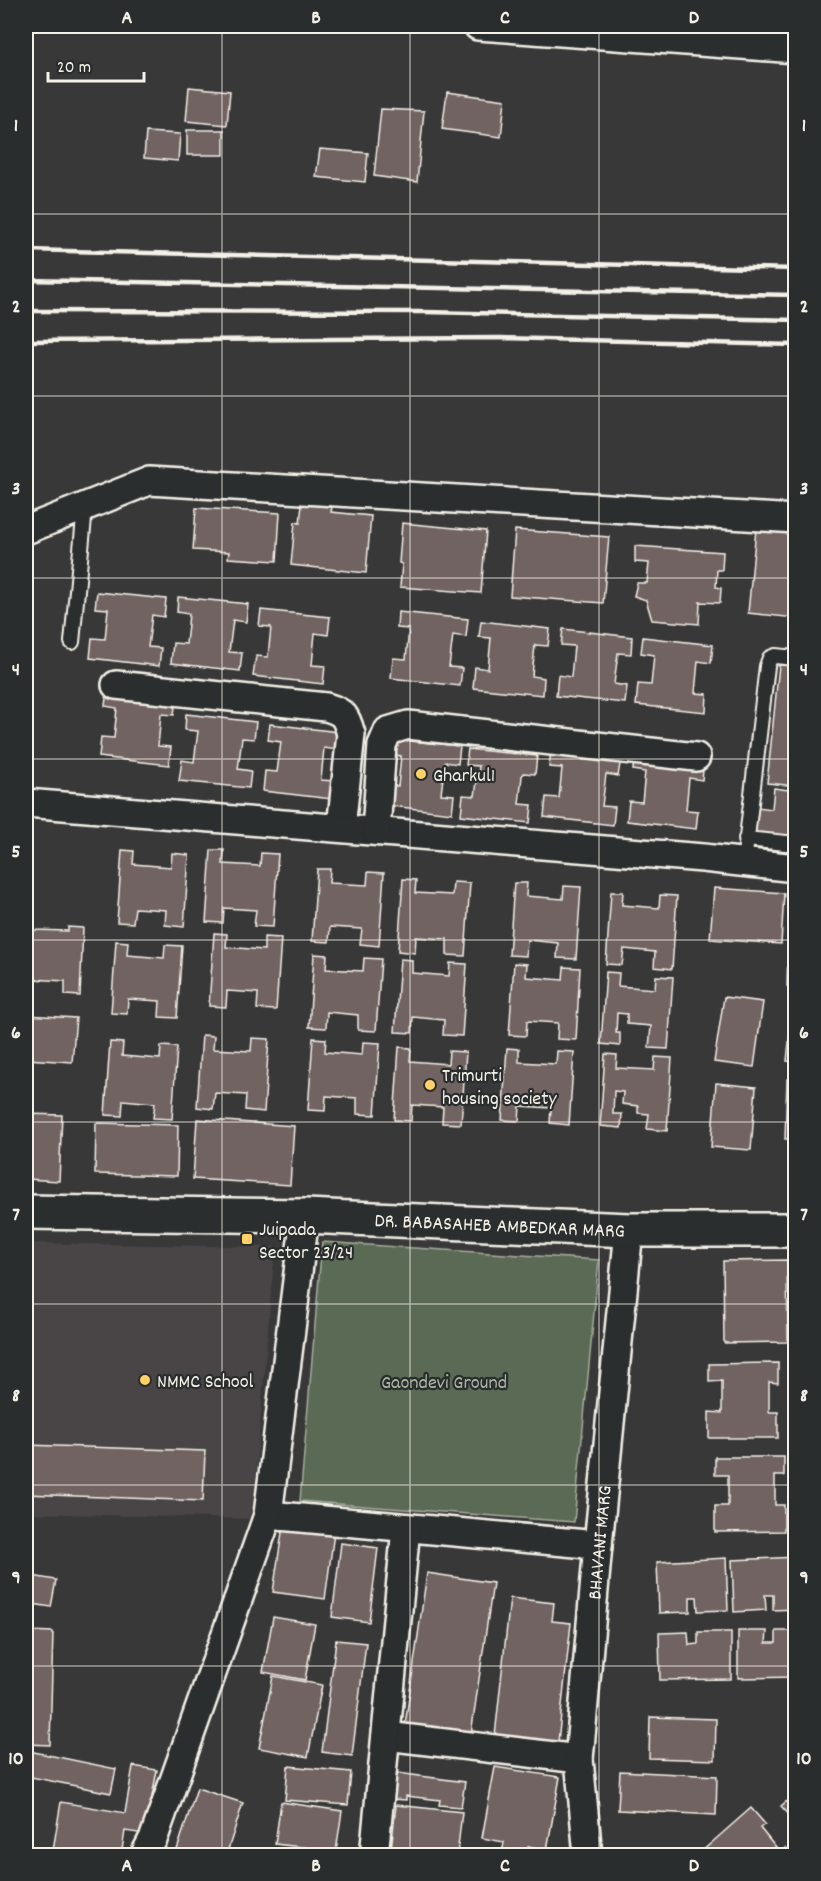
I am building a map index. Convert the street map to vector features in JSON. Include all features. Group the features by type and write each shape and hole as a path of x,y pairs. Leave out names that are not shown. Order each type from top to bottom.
{"main road":[{"name":"DR. BABASAHEB AMBEDKAR MARG","path":"26,1212 304,1216 629,1230 795,1230"}],"street":[{"path":"478,26 795,49"},
{"path":"26,530 149,481 795,519"},
{"path":"116,685 339,710 347,719 351,734 341,828"},
{"path":"376,831 382,745 388,731 408,725 696,757"},
{"path":"26,803 691,857 745,851 795,868"},
{"path":"144,1856 154,1837 268,1515 304,1216"},
{"name":"BHAVANI MARG","path":"588,1856 579,1759 629,1230"},
{"path":"268,1515 598,1545"},
{"path":"374,1856 406,1528"},
{"path":"386,1736 579,1759"}],"lane":[{"path":"72,642 85,508"},
{"path":"795,658 775,656 770,658 767,666 745,851 795,844"}],"shaded area":[{"name":"NMMC School","path":"26,1243 275,1247 252,1519 26,1513"}],"green space":[{"name":"Gaondevi Ground","path":"322,1242 599,1260 574,1522 300,1501"}],"building":[{"path":"189,87 230,91 227,125 186,121"},
{"path":"447,92 505,100 501,137 442,129"},
{"path":"381,109 424,111 417,182 374,176"},
{"path":"187,130 224,130 224,155 187,155"},
{"path":"146,132 180,134 178,161 144,158"},
{"path":"320,149 368,153 365,182 316,177"},
{"path":"302,504 332,507 331,512 371,516 366,573 291,565 295,522 300,523"},
{"path":"196,508 280,513 277,561 228,558 229,552 193,550"},
{"path":"402,523 486,531 481,593 400,587"},
{"path":"756,529 796,533 796,618 748,613"},
{"path":"515,530 609,537 603,603 510,596"},
{"path":"635,546 723,552 722,570 717,570 716,587 721,588 720,603 700,602 699,624 652,620 646,600 634,596 637,583 647,583 649,563 635,562"},
{"path":"26,591 30,591 27,625 26,625"},
{"path":"97,592 166,599 164,617 152,615 148,647 161,648 159,666 90,658 92,638 105,639 108,609 95,608"},
{"path":"178,597 248,604 246,622 233,620 229,652 242,653 240,671 171,663 173,643 186,644 189,614 177,612"},
{"path":"261,610 330,617 328,635 315,633 312,665 325,666 323,684 253,676 256,656 268,657 271,627 259,626"},
{"path":"398,612 468,619 466,637 453,635 449,667 462,668 460,686 391,678 393,658 406,659 409,629 397,628"},
{"path":"481,621 550,629 548,646 535,645 532,676 544,678 543,695 473,688 475,667 488,669 491,638 479,637"},
{"path":"563,629 632,637 631,654 618,653 614,684 627,686 625,703 556,696 558,675 571,677 574,646 561,645"},
{"path":"643,637 713,645 711,663 698,661 695,693 707,694 706,712 636,705 638,684 651,685 654,655 641,653"},
{"path":"779,665 796,666 796,786 767,783"},
{"path":"107,690 176,698 174,715 161,714 158,746 171,747 169,765 99,757 101,737 114,738 117,708 105,706"},
{"path":"186,714 256,722 254,739 242,738 238,769 251,771 249,788 179,781 182,760 194,762 198,731 185,730"},
{"path":"270,724 339,732 337,750 324,748 321,780 334,781 332,799 263,791 265,771 277,772 281,742 268,740"},
{"name":"Gharkul1","path":"390,739 460,746 458,764 445,762 441,794 454,795 452,813 383,805 385,785 398,786 401,756 388,754"},
{"path":"468,749 537,756 535,774 523,773 519,804 532,805 530,823 461,815 463,795 475,796 479,766 466,765"},
{"path":"551,751 621,758 618,776 606,774 602,806 615,807 613,825 544,817 546,797 559,798 562,768 549,767"},
{"path":"634,755 704,762 702,780 689,778 686,810 698,811 696,829 627,821 629,801 642,802 645,772 633,770"},
{"path":"774,788 796,791 796,839 754,834 757,807 772,809"},
{"path":"122,850 134,851 133,864 171,867 172,853 189,855 184,927 165,925 166,910 135,908 133,923 117,922"},
{"path":"211,850 224,850 223,864 260,866 261,853 278,854 273,927 254,926 256,910 224,908 223,923 206,922"},
{"path":"317,869 330,869 329,883 367,885 368,872 384,873 379,946 360,944 362,929 330,927 329,942 312,941"},
{"path":"403,879 416,880 415,893 452,895 453,882 470,883 465,956 447,955 447,939 416,937 415,953 398,951"},
{"path":"514,883 527,883 526,896 563,899 564,886 581,887 576,959 557,958 558,943 527,940 526,956 509,955"},
{"path":"714,888 784,893 781,944 710,939"},
{"path":"611,892 623,892 622,905 659,908 660,895 677,896 672,969 654,967 655,952 624,949 622,965 606,964"},
{"path":"789,920 796,920 796,986 787,986"},
{"path":"26,925 33,926 33,930 68,931 68,927 83,928 80,996 65,995 65,981 32,979 31,994 26,993"},
{"path":"214,933 227,934 226,947 264,950 264,937 281,938 276,1010 257,1009 258,993 227,991 226,1007 209,1006"},
{"path":"116,941 128,942 127,955 164,958 165,945 182,946 177,1018 159,1017 160,1001 128,999 127,1014 111,1013"},
{"path":"314,954 327,955 326,969 363,971 364,958 381,959 376,1031 358,1030 358,1015 327,1012 326,1028 309,1027"},
{"path":"400,959 412,960 412,973 449,976 450,963 467,964 462,1036 443,1035 444,1020 413,1017 412,1033 395,1032"},
{"path":"514,963 527,964 526,977 563,980 564,967 580,968 576,1040 557,1039 558,1023 527,1021 526,1036 509,1035"},
{"path":"606,972 619,973 618,986 655,989 656,976 673,977 668,1049 649,1048 651,1026 627,1024 627,1014 617,1013 616,1033 620,1033 620,1046 601,1044"},
{"path":"794,994 796,994 796,1062 787,1061"},
{"path":"724,997 763,1002 754,1067 714,1062"},
{"path":"26,1015 76,1018 72,1062 26,1059"},
{"path":"202,1035 214,1036 213,1049 251,1051 252,1038 269,1039 264,1112 245,1110 246,1095 215,1093 213,1109 197,1107"},
{"path":"313,1038 326,1039 325,1052 362,1055 363,1042 380,1043 375,1115 357,1114 357,1098 326,1096 325,1111 308,1110"},
{"path":"110,1042 123,1043 122,1056 160,1059 161,1046 177,1047 172,1119 153,1118 155,1103 123,1100 122,1116 105,1115"},
{"name":"Trimurti housing society","path":"399,1047 411,1048 410,1061 448,1064 449,1051 466,1052 461,1124 442,1123 443,1107 412,1105 411,1121 394,1120"},
{"path":"507,1048 519,1049 519,1062 556,1064 557,1051 574,1052 569,1125 550,1123 551,1108 520,1106 519,1121 502,1120"},
{"path":"605,1054 617,1055 616,1068 654,1070 655,1057 672,1058 667,1131 647,1129 649,1114 638,1113 638,1106 622,1104 623,1092 614,1091 613,1114 622,1114 621,1128 600,1126"},
{"path":"787,1079 796,1079 796,1139 785,1139"},
{"path":"716,1083 756,1087 751,1150 711,1147"},
{"path":"26,1114 62,1115 59,1181 26,1179"},
{"path":"197,1119 294,1126 290,1185 193,1179"},
{"path":"96,1123 178,1125 177,1176 95,1174"},
{"path":"794,1251 796,1251 796,1324 793,1324"},
{"path":"787,1260 788,1342 724,1343 723,1261"},
{"path":"792,1359 796,1359 796,1377 792,1377"},
{"path":"778,1363 778,1383 769,1382 769,1412 778,1412 778,1438 709,1438 709,1412 722,1413 722,1381 709,1382 709,1364"},
{"path":"792,1408 796,1408 796,1433 793,1433"},
{"path":"26,1445 205,1451 203,1501 26,1494"},
{"path":"715,1457 784,1457 784,1476 775,1476 775,1505 784,1505 784,1531 715,1532 715,1506 728,1506 728,1475 715,1475"},
{"path":"283,1526 334,1533 325,1599 273,1592"},
{"path":"341,1543 378,1548 369,1622 332,1617"},
{"path":"796,1557 796,1609 773,1610 773,1595 765,1595 766,1610 734,1612 732,1560"},
{"path":"726,1558 728,1610 698,1611 697,1597 690,1597 690,1612 659,1613 657,1562"},
{"path":"427,1573 493,1583 470,1741 404,1732"},
{"path":"26,1575 56,1580 51,1607 26,1603"},
{"path":"510,1598 554,1603 552,1621 571,1623 557,1751 494,1745"},
{"path":"273,1617 315,1624 305,1680 263,1672"},
{"path":"26,1631 53,1632 50,1745 26,1744"},
{"path":"738,1631 767,1631 766,1643 776,1643 776,1631 796,1631 796,1677 738,1678"},
{"path":"688,1632 689,1645 698,1644 698,1632 731,1632 731,1679 660,1680 659,1633"},
{"path":"336,1640 366,1643 352,1756 322,1752"},
{"path":"273,1676 322,1685 308,1757 259,1748"},
{"path":"650,1717 716,1719 715,1760 649,1758"},
{"path":"29,1751 116,1769 111,1793 26,1776"},
{"path":"133,1766 157,1770 145,1834 125,1831 121,1856 52,1856 61,1802 125,1813"},
{"path":"288,1766 351,1772 348,1805 285,1800"},
{"path":"495,1767 560,1777 547,1850 528,1846 527,1856 502,1854 504,1842 482,1838"},
{"path":"620,1771 717,1776 716,1815 618,1810"},
{"path":"397,1773 465,1782 461,1807 439,1805 440,1800 406,1796 406,1800 393,1799"},
{"path":"197,1788 243,1803 226,1856 175,1856"},
{"path":"796,1793 796,1822 781,1806"},
{"path":"281,1802 342,1811 336,1851 275,1844"},
{"path":"396,1805 462,1812 457,1856 436,1856 391,1850"},
{"path":"751,1808 765,1824 760,1828 780,1853 785,1848 792,1856 704,1856 701,1852"},
{"path":"308,1852 335,1856 307,1856"}],"railway":[{"path":"26,250 796,269"},
{"path":"26,280 796,295"},
{"path":"26,311 425,312 796,320"},
{"path":"26,341 500,338 796,345"}],"place":[{"name":"Gharkul1","path":"421,774"},
{"name":"Trimurti housing society","path":"430,1085"},
{"name":"Juipada Sector 23/24","path":"247,1239"},
{"name":"NMMC School","path":"145,1380"}]}
